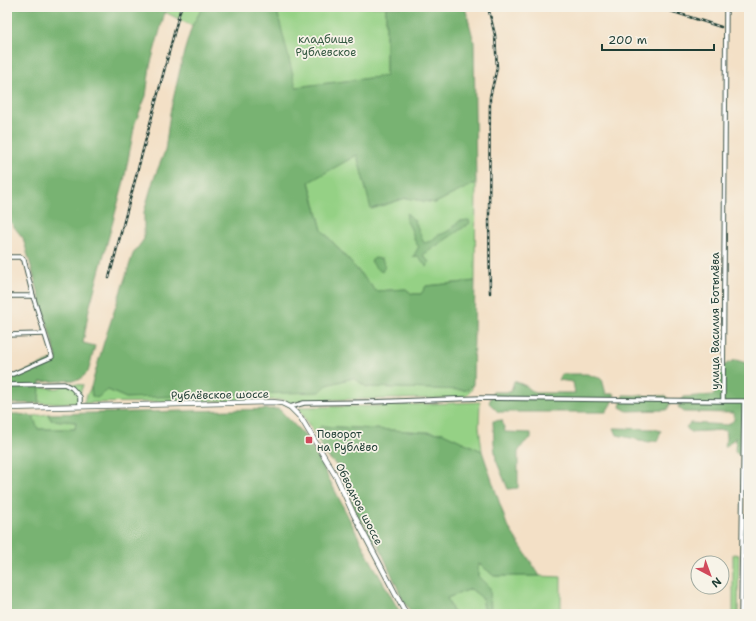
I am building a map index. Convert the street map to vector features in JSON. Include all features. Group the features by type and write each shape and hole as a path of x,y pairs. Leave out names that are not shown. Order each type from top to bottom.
{"street":[{"name":"улица Василия Ботылёва","path":"726,7 723,401 744,401 741,614"},
{"path":"7,257 23,258 44,334 52,357 13,374 7,374"},
{"path":"7,296 33,296"},
{"path":"7,335 44,334"},
{"path":"7,385 64,384 72,388 80,397 80,406"},
{"name":"Рублёвское шоссе","path":"7,408 272,402 282,403 290,407 304,403 481,398 723,401"},
{"name":"Обводное шоссе","path":"290,407 301,418 337,478 354,515 406,614"},
{"path":"742,556 749,557"}],"green space":[{"path":"7,7 168,7 165,12 150,66 146,96 135,123 124,181 89,309 83,343 95,346 88,372 79,380 40,382 39,403 7,404 7,376 14,376 57,358 23,238 7,218"},
{"path":"168,7 203,7 192,26 165,12"},
{"path":"203,7 276,7 296,87 386,76 386,7 465,7 474,42 476,183 435,203 406,198 371,209 357,155 309,182 322,230 376,291 406,289 412,294 421,294 426,286 475,281 473,384 467,390 367,387 353,378 327,385 320,392 126,398 108,390 97,398 92,396 91,387 133,254 144,239 144,212 153,181 165,151 170,113 184,52 192,26"},
{"name":"кладбище Рублевское","path":"276,7 386,7 386,76 295,87"},
{"path":"357,155 372,209 406,198 435,203 476,183 475,281 426,286 422,294 412,294 406,289 376,291 322,230 309,181"},
{"path":"407,213 415,221 424,243 431,241 438,235 447,232 459,221 469,220 470,223 423,255 429,262 427,267 418,256 413,257 419,246 416,244 406,220"},
{"path":"375,258 382,259 385,266 382,272 376,268 371,261"},
{"path":"736,360 746,363 749,362 749,462 735,452 736,437 725,448 725,430 690,432 686,427 690,423 728,425 734,420 734,413 684,412 678,407 684,397 714,395 718,370 728,363"},
{"path":"561,374 587,374 602,379 606,394 615,394 606,412 498,412 489,403 493,392 511,392 514,381 526,386 535,393 575,393 573,382 558,380"},
{"path":"353,378 367,387 467,390 473,384 471,390 464,398 304,400 290,404 285,400 83,403 91,387 92,396 108,390 126,398 327,385"},
{"path":"72,384 83,385 77,403 39,403 40,386 56,388"},
{"path":"623,395 666,396 670,404 667,410 627,411 620,407"},
{"path":"480,402 479,427 482,451 443,433 321,426 314,433 299,409 302,407"},
{"path":"279,409 304,435 322,465 367,554 401,614 7,614 7,414 33,416 38,429 75,429 76,422 51,420 48,414"},
{"path":"48,414 51,420 76,422 75,429 37,429 33,416"},
{"path":"502,420 505,432 531,433 531,438 524,443 518,452 518,488 508,489 496,460 493,421"},
{"path":"321,426 443,433 482,451 507,525 540,576 494,576 478,564 478,576 490,588 491,614 485,614 482,598 471,589 447,598 454,614 445,614 443,612 441,614 412,614 402,598 378,544 371,539 366,526 357,517 341,470 327,456 314,433"},
{"path":"614,428 654,429 661,431 658,440 649,442 617,435"},
{"path":"733,554 739,555 738,614 733,614"},
{"path":"478,564 494,576 561,577 561,614 454,614 447,598 471,589 476,593"}],"railway":[{"path":"109,278 181,7"},
{"path":"488,7 495,35 497,68 490,97 490,293"},
{"path":"658,7 721,27"}],"place":[{"name":"Поворот на Рублёво","path":"309,440"}]}
